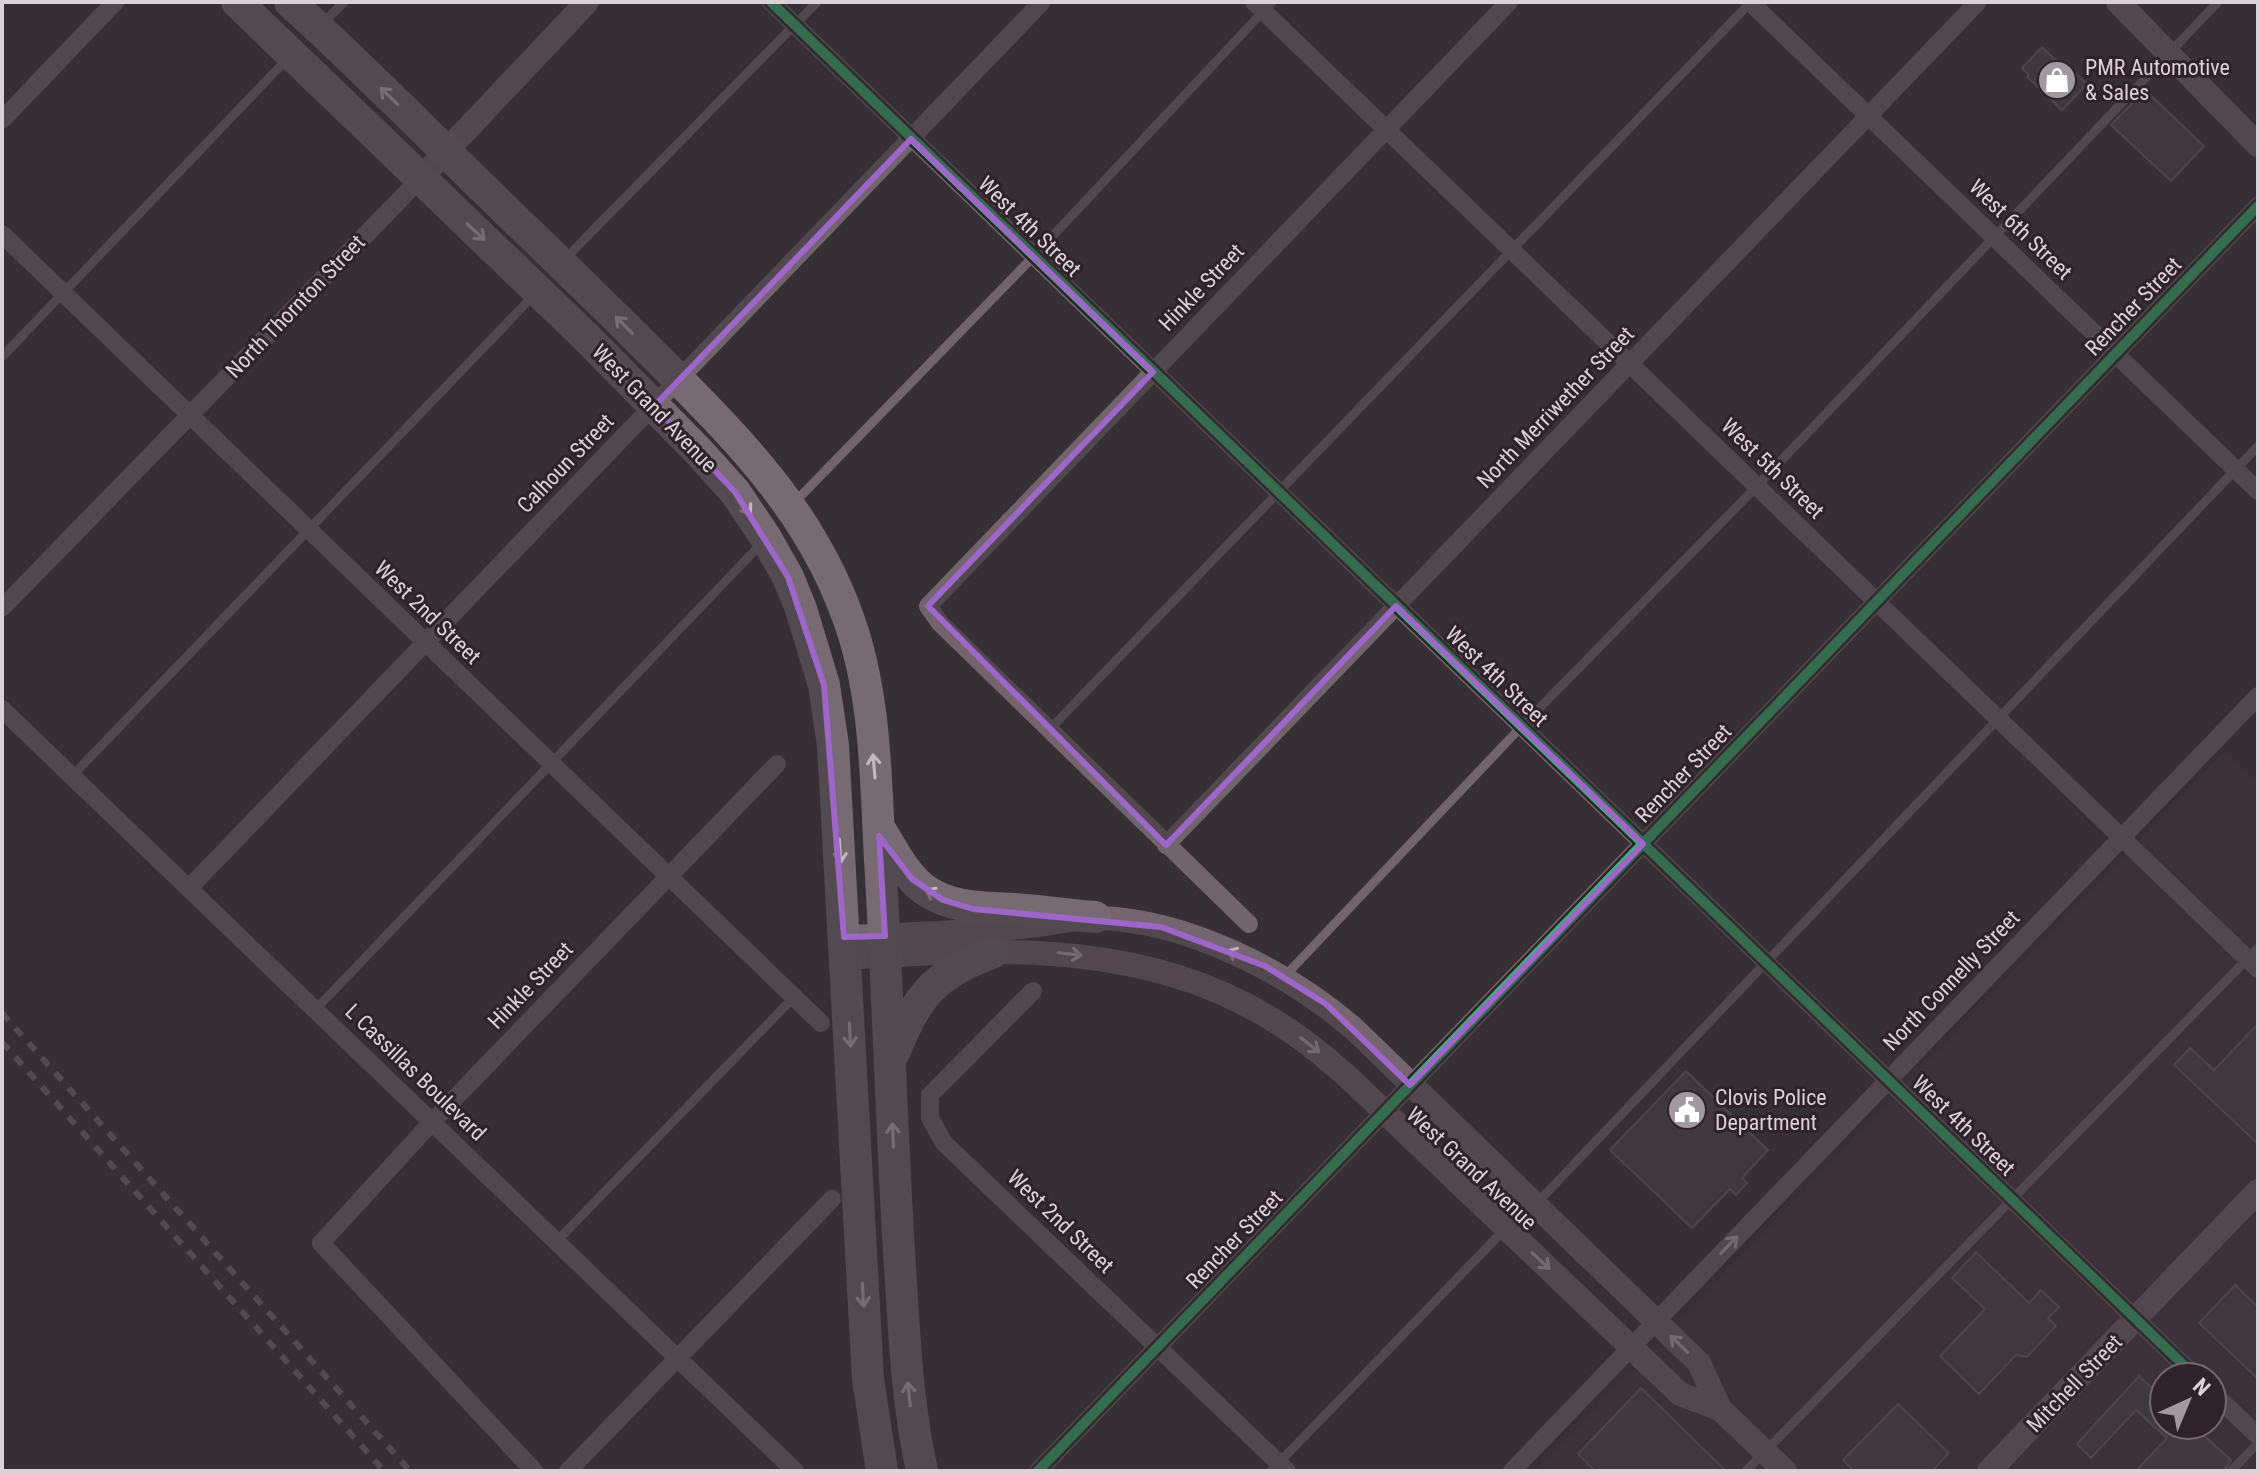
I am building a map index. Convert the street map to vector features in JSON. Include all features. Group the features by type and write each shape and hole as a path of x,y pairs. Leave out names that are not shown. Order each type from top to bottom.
{"highway":[{"name":"West Grand Avenue","path":"237,2 654,406 735,492 766,538 788,577 801,609 824,685 833,745 845,947"},
{"name":"West Grand Avenue","path":"290,2 561,262 729,429 802,521 829,573 853,631 866,686 885,946"},
{"path":"878,825 912,879 943,900 973,909 1015,909 1095,917"},
{"path":"885,946 908,1392 922,1471"},
{"path":"845,947 868,1379 882,1471"},
{"path":"890,1064 909,1016 922,998 956,967 992,953"}],"main road":[{"name":"North Thornton Street","path":"420,179 587,2"},
{"path":"2118,2 2258,145"},
{"name":"West Grand Avenue","path":"885,946 1095,917 1161,927 1233,952 1283,978 1326,1004 1699,1363 1720,1409 1785,1471"},
{"name":"West Grand Avenue","path":"845,947 1041,952 1109,959 1143,966 1209,989 1250,1008 1295,1034 1349,1078 1680,1394 1720,1409"},
{"name":"Mitchell Street","path":"1989,1471 2258,1191"}],"street":[{"path":"2,120 115,2"},
{"name":"West 4th Street","path":"771,2 2180,1361"},
{"name":"Calhoun Street","path":"189,888 1042,2"},
{"name":"Hinkle Street","path":"1049,730 940,623 928,606 1509,2"},
{"name":"West 6th Street","path":"1750,2 2258,491"},
{"name":"North Merriwether Street","path":"1166,845 1978,2"},
{"name":"West 5th Street","path":"1263,5 1387,129 1876,601 2122,837 2255,958"},
{"name":"North Thornton Street","path":"2,608 420,179"},
{"name":"Rencher Street","path":"1038,1471 2258,206"},
{"name":"West 2nd Street","path":"2,234 821,1023"},
{"name":"North Connelly Street","path":"1512,1471 2258,696"},
{"name":"L Cassillas Boulevard","path":"2,709 795,1471"},
{"path":"1049,730 1249,924"},
{"name":"Hinkle Street","path":"534,1471 321,1243 432,1122 777,764"},
{"name":"West 2nd Street","path":"1033,991 930,1095 930,1118 944,1143 1158,1347 1279,1468"},
{"path":"568,1471 832,1199"},
{"path":"2228,1407 2258,1436"}],"lane":[{"path":"319,28 344,2"},
{"path":"561,262 817,2"},
{"path":"1049,730 1750,2"},
{"path":"1283,978 2218,2"},
{"path":"791,506 1033,257 1263,5"},
{"path":"2,357 292,54"},
{"path":"72,776 538,291"},
{"path":"1535,1206 2258,446"},
{"path":"316,1009 766,538"},
{"path":"1746,1471 2012,1199 2255,958"},
{"path":"557,1241 794,997"},
{"path":"1279,1468 1506,1227"},
{"path":"2231,1471 2258,1443"}],"highlighted area":[{"path":"911,139 1153,372 928,606 1166,845 1396,606 1643,844 1410,1085 1326,1004 1265,966 1161,927 973,909 943,900 912,879 879,836 885,936 844,937 824,685 788,577 735,492 654,406"}],"shaded area":[{"path":"2225,750 2258,784 2258,1471 1535,1471"}],"building":[{"name":"PMR Automotive & Sales","path":"2042,47 2067,71 2070,68 2087,84 2062,110 2027,77 2029,75 2022,68"},
{"path":"2145,90 2204,146 2171,181 2111,125"},
{"path":"2258,1024 2258,1144 2174,1065 2190,1048 2214,1070"},
{"name":"Clovis Police Department","path":"1686,1071 1768,1150 1742,1178 1747,1183 1736,1195 1730,1189 1692,1228 1610,1150"},
{"path":"1976,1252 2029,1303 2041,1290 2059,1307 2048,1318 2056,1326 2027,1357 2016,1355 1979,1394 1940,1356 1985,1309 1952,1278"},
{"path":"2235,1285 2258,1307 2258,1379 2199,1323"},
{"path":"2139,1376 2148,1384 2148,1421 2136,1410 2091,1458 2077,1444"},
{"path":"1641,1388 1726,1471 1595,1471 1578,1454"},
{"path":"1898,1404 1949,1453 1932,1471 1854,1471 1843,1460"},
{"path":"2164,1441 2210,1441 2231,1460 2224,1471 2136,1471"}],"railway":[{"path":"2,1013 410,1471"},
{"path":"2,1042 384,1471"}],"cycle path":[{"path":"771,2 2179,1361"},
{"path":"1038,1471 2258,206"}],"place":[{"name":"PMR Automotive & Sales","path":"2057,80"},
{"name":"Clovis Police Department","path":"1687,1110"}]}
